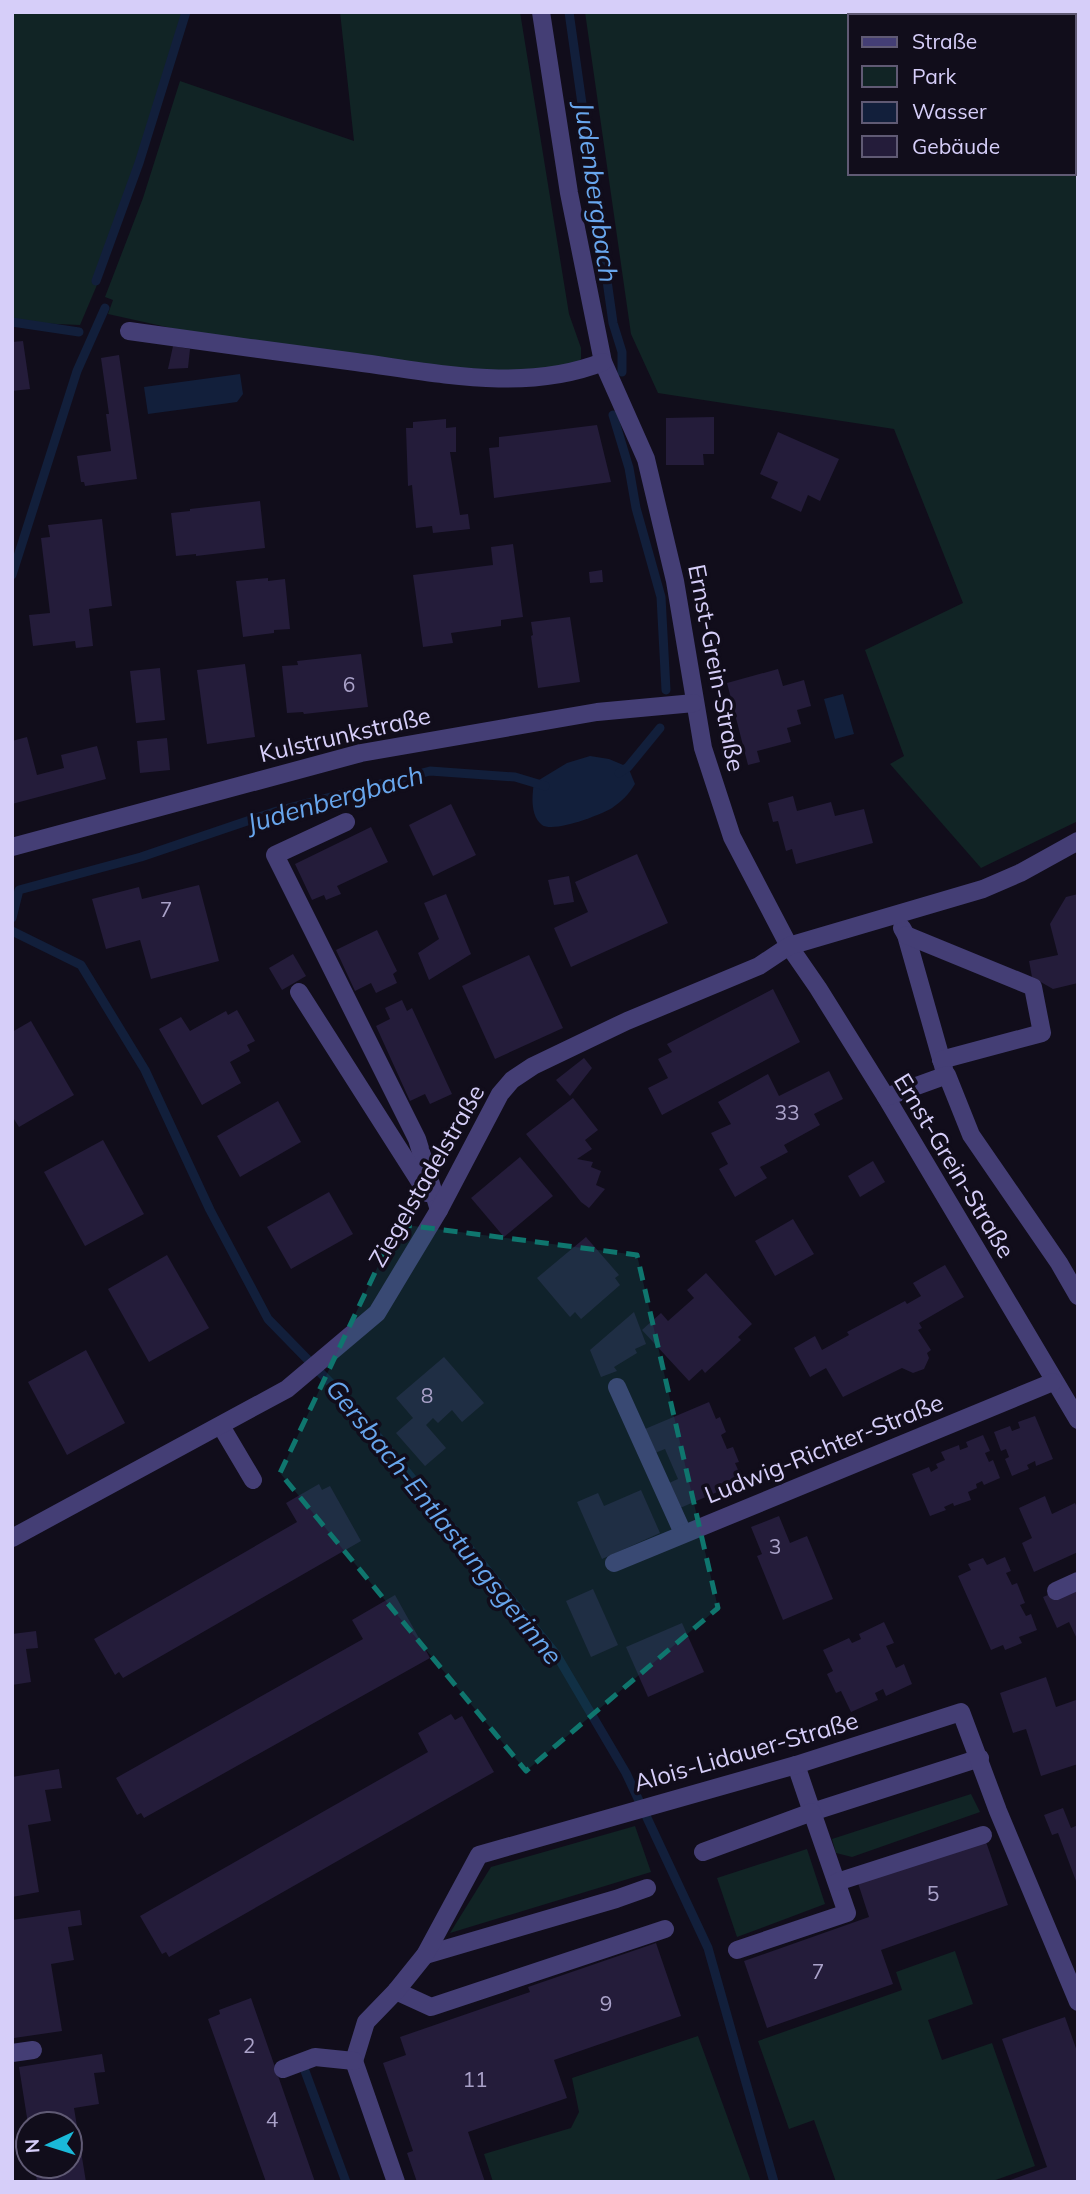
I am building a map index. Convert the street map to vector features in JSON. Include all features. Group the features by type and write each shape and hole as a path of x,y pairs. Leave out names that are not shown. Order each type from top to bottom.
{"street":[{"name":"Ernst-Grein-Straße","path":"541,12 569,193 603,362 646,459 676,581 694,703 710,776 732,837 789,946 886,1097 1078,1420"},
{"path":"129,331 441,374 499,379 566,375 603,362"},
{"name":"Kulstrunkstraße","path":"12,847 361,753 597,712 694,703"},
{"path":"346,822 275,855 417,1139 439,1210"},
{"name":"Ziegelstadelstraße","path":"12,1538 287,1389 377,1313 439,1210 500,1094 512,1080 533,1066 627,1021 760,966 789,946 983,889 1020,873 1078,841"},
{"path":"895,915 906,934 944,1068 971,1135 1059,1263 1078,1296"},
{"path":"886,1097 944,1068 1042,1033 1033,987 906,934"},
{"path":"299,992 439,1210"},
{"name":"Ludwig-Richter-Straße","path":"614,1563 1053,1382"},
{"path":"617,1387 682,1533"},
{"path":"220,1426 253,1480"},
{"path":"1056,1591 1078,1581"},
{"name":"Alois-Lidauer-Straße","path":"354,2062 366,2022 425,1955 479,1855 796,1765 961,1712 998,1811 1078,2002"},
{"path":"703,1852 812,1812 980,1758"},
{"path":"737,1950 847,1913 796,1765"},
{"path":"837,1882 983,1835"},
{"path":"425,1955 647,1888"},
{"path":"396,1991 431,2007 665,1929"},
{"path":"12,2053 33,2050"},
{"path":"283,2069 315,2057 354,2062 397,2182"}],"highlighted area":[{"path":"398,1224 637,1255 718,1608 526,1771 280,1473"}],"green space":[{"path":"12,12 187,12 105,266 80,325 12,322"},
{"path":"340,12 520,12 569,314 581,348 581,359 574,367 526,373 474,370 198,334 108,314 113,300 105,297 143,198 180,81 354,141"},
{"path":"585,12 1056,12 848,14 848,175 1076,175 1076,30 1078,31 1078,821 981,868 890,764 904,756 865,650 963,603 894,429 658,393 631,334"},
{"path":"971,1794 980,1812 852,1857 836,1853 832,1839"},
{"path":"635,1826 651,1872 450,1933 491,1867"},
{"path":"807,1849 825,1904 737,1937 717,1878"},
{"path":"955,1951 973,2004 928,2020 942,2060 992,2043 1035,2166 990,2182 836,2182 814,2120 789,2129 758,2041 902,1990 896,1972"},
{"path":"698,2036 751,2182 493,2182 484,2154 571,2128 579,2112 572,2078"}],"water":[{"path":"240,374 243,394 237,402 148,414 144,387"},
{"path":"843,694 854,734 835,739 824,699"},
{"path":"590,756 609,759 628,767 635,784 633,788 616,805 598,815 556,827 542,825 534,811 534,783 567,763"}],"building":[{"path":"23,341 30,389 12,391 12,342"},
{"path":"173,346 190,349 188,368 168,369"},
{"path":"119,355 137,479 85,486 84,482 81,482 77,456 111,451 101,358"},
{"path":"714,417 714,454 703,454 704,465 666,465 666,418"},
{"path":"446,419 446,428 456,427 456,452 450,452 460,515 468,514 470,529 433,533 432,526 416,528 412,485 408,486 406,428 413,428 413,422"},
{"path":"597,425 611,482 494,498 489,448 499,447 499,437"},
{"path":"778,432 839,459 820,501 808,495 801,512 771,498 778,482 760,474"},
{"path":"260,501 265,548 176,556 171,513"},
{"path":"102,519 112,606 89,609 93,646 76,648 75,641 33,646 29,615 50,613 41,538 50,537 48,525"},
{"path":"513,544 523,617 501,620 501,626 451,633 453,643 423,647 413,575 493,565 491,547"},
{"path":"602,570 603,582 590,583 589,572"},
{"path":"268,578 268,581 285,579 290,629 243,637 236,581"},
{"path":"570,617 580,682 538,688 531,622"},
{"path":"361,654 368,707 304,714 287,713 282,666 298,665 297,661"},
{"path":"245,664 255,737 207,744 197,670"},
{"path":"160,668 165,720 136,723 130,671"},
{"path":"778,669 783,686 804,680 811,706 797,710 801,724 787,728 791,742 757,751 760,762 748,765 727,683"},
{"path":"27,737 37,775 64,768 61,755 97,746 106,779 12,804 12,741"},
{"path":"167,738 170,770 140,773 137,741"},
{"path":"793,796 797,811 831,802 835,816 864,809 873,843 796,864 792,849 786,851 778,821 773,822 768,803"},
{"path":"451,804 476,855 433,876 409,825"},
{"path":"371,827 388,862 337,886 341,894 326,900 324,895 312,900 295,864"},
{"path":"637,854 668,923 571,967 554,928 588,912 575,882"},
{"path":"569,876 574,902 554,905 548,880"},
{"path":"199,885 219,961 151,979 140,940 106,949 92,899 139,887 142,899"},
{"path":"446,894 471,954 429,980 418,953 439,939 424,903"},
{"path":"1078,894 1078,983 1053,989 1032,977 1029,961 1058,955 1050,924 1066,897"},
{"path":"377,930 397,971 393,974 397,983 376,993 371,983 355,991 336,950"},
{"path":"293,954 306,976 282,990 269,968"},
{"path":"529,955 563,1028 495,1059 462,986"},
{"path":"773,989 800,1042 662,1115 648,1088 668,1078 658,1059 672,1052 667,1044"},
{"path":"402,1000 407,1011 412,1008 452,1094 430,1104 425,1094 410,1101 376,1026 390,1019 385,1008"},
{"path":"237,1010 255,1041 247,1045 250,1051 230,1062 241,1083 202,1105 159,1029 181,1017 190,1031 226,1011 228,1015"},
{"path":"31,1021 74,1095 19,1127 12,1116 12,1032"},
{"path":"584,1058 592,1068 570,1096 556,1080"},
{"path":"829,1071 843,1099 814,1114 820,1125 784,1145 788,1152 760,1167 767,1178 735,1197 719,1169 728,1164 711,1133 731,1124 718,1102 768,1074 779,1096"},
{"path":"573,1098 598,1130 585,1140 592,1149 577,1159 593,1162 591,1167 601,1171 596,1185 605,1189 589,1208 581,1202 526,1134"},
{"path":"278,1101 301,1142 240,1177 217,1136"},
{"path":"103,1140 144,1214 85,1246 44,1172"},
{"path":"520,1157 553,1196 504,1237 471,1198"},
{"path":"873,1161 885,1182 860,1197 848,1176"},
{"path":"329,1192 353,1234 291,1269 267,1227"},
{"path":"793,1219 814,1254 775,1276 755,1241"},
{"path":"586,1237 619,1275 615,1278 620,1285 581,1319 575,1312 570,1317 537,1278"},
{"path":"167,1255 209,1328 149,1362 108,1289"},
{"path":"945,1265 964,1297 919,1323 922,1328 918,1330 931,1350 927,1353 929,1358 924,1369 913,1373 902,1368 843,1397 826,1368 810,1377 794,1348 815,1336 822,1350 849,1335 847,1332 905,1301 907,1304 921,1296 913,1283"},
{"path":"706,1273 752,1324 738,1337 741,1340 705,1373 702,1369 689,1381 642,1330 661,1313 668,1321 694,1298 687,1290"},
{"path":"634,1312 646,1344 635,1349 637,1353 614,1367 617,1371 601,1377 590,1350"},
{"path":"86,1350 125,1423 67,1455 28,1382"},
{"path":"444,1357 484,1403 462,1422 452,1410 438,1423 433,1418 426,1425 446,1448 425,1466 396,1433 413,1418 396,1398"},
{"path":"709,1402 716,1419 720,1417 726,1432 721,1435 727,1449 733,1447 739,1462 735,1463 743,1481 680,1508 669,1483 678,1479 665,1449 655,1453 645,1429"},
{"path":"1035,1416 1053,1459 1036,1466 1035,1461 1027,1465 1029,1469 1012,1476 1005,1459 1009,1457 1006,1449 1001,1451 994,1432 1010,1426 1012,1431 1020,1428 1018,1422"},
{"path":"983,1435 990,1451 985,1453 989,1462 993,1460 1000,1478 984,1485 982,1481 976,1484 977,1488 968,1492 971,1500 954,1506 953,1503 944,1507 946,1510 930,1516 912,1474 929,1467 931,1472 938,1468 936,1464 945,1460 941,1452 959,1445 960,1450 968,1447 966,1442"},
{"path":"319,1484 322,1490 330,1486 361,1541 123,1678 119,1672 115,1675 94,1639 297,1522 286,1503"},
{"path":"641,1490 660,1533 602,1559 577,1502 598,1493 604,1506"},
{"path":"1045,1496 1052,1514 1075,1503 1078,1510 1078,1552 1034,1572 1022,1543 1032,1538 1019,1508"},
{"path":"779,1516 790,1543 807,1536 833,1599 783,1620 757,1556 762,1554 751,1527"},
{"path":"1005,1557 1011,1571 1006,1573 1012,1585 1017,1583 1025,1603 1020,1605 1026,1616 1031,1614 1037,1630 1019,1637 1022,1643 1005,1650 1003,1645 991,1650 958,1576 971,1570 968,1564 983,1558 987,1565"},
{"path":"1077,1583 1078,1641 1069,1622 1057,1628 1043,1597"},
{"path":"593,1589 618,1645 591,1657 566,1601"},
{"path":"395,1595 430,1658 144,1818 141,1813 137,1815 116,1778 363,1639 352,1620"},
{"path":"884,1622 894,1643 886,1646 896,1668 904,1664 912,1684 886,1696 883,1689 875,1693 878,1700 851,1712 841,1691 836,1693 827,1674 833,1671 823,1650 849,1638 852,1643 861,1639 859,1634"},
{"path":"682,1623 704,1672 648,1697 626,1647"},
{"path":"36,1631 38,1648 26,1649 31,1682 12,1685 12,1634"},
{"path":"1046,1677 1056,1707 1076,1700 1078,1764 1041,1776 1026,1729 1013,1733 1000,1693"},
{"path":"451,1714 455,1720 462,1716 494,1772 169,1957 166,1952 162,1954 140,1916 428,1752 418,1733"},
{"path":"59,1769 62,1788 45,1790 51,1821 28,1825 39,1892 12,1897 12,1777"},
{"path":"1063,1808 1071,1828 1078,1825 1076,1881 1058,1833 1052,1835 1044,1815"},
{"path":"985,1839 1008,1905 881,1950 893,1984 767,2028 744,1961 869,1917 858,1883"},
{"path":"80,1910 82,1925 68,1927 74,1960 51,1964 62,2031 14,2038 12,1920"},
{"path":"656,1943 681,2016 554,2060 567,2098 468,2132 485,2182 417,2182 407,2153 413,2151 383,2063 406,2055 400,2037 530,1992 528,1987"},
{"path":"251,1998 315,2182 266,2182 208,2019 220,2014 219,2010"},
{"path":"1065,2017 1078,2054 1078,2182 1005,2182 1047,2167 1002,2039"},
{"path":"102,2054 105,2072 94,2073 99,2104 74,2110 26,2110 19,2067"},
{"path":"84,2170 86,2182 37,2182 84,2180"}],"waterway":[{"name":"Gersbach-Entlastungsgerinne","path":"96,281 139,163 186,12"},
{"name":"Judenbergbach","path":"569,12 613,323 622,352 622,372"},
{"path":"1062,12 1067,14"},
{"name":"Gersbach-Entlastungsgerinne","path":"12,575 77,371 105,308"},
{"name":"Gersbach-Entlastungsgerinne","path":"12,322 79,332"},
{"name":"Judenbergbach","path":"613,415 661,597 666,690"},
{"name":"Judenbergbach","path":"619,773 628,767 660,728"},
{"name":"Judenbergbach","path":"12,918 19,890 141,857 277,811 430,771 515,777 545,786"},
{"name":"Gersbach-Entlastungsgerinne","path":"12,931 81,965 145,1070 210,1210 268,1319 352,1405 556,1654 626,1773 708,1948 774,2182"},
{"path":"305,2071 346,2182"}]}
